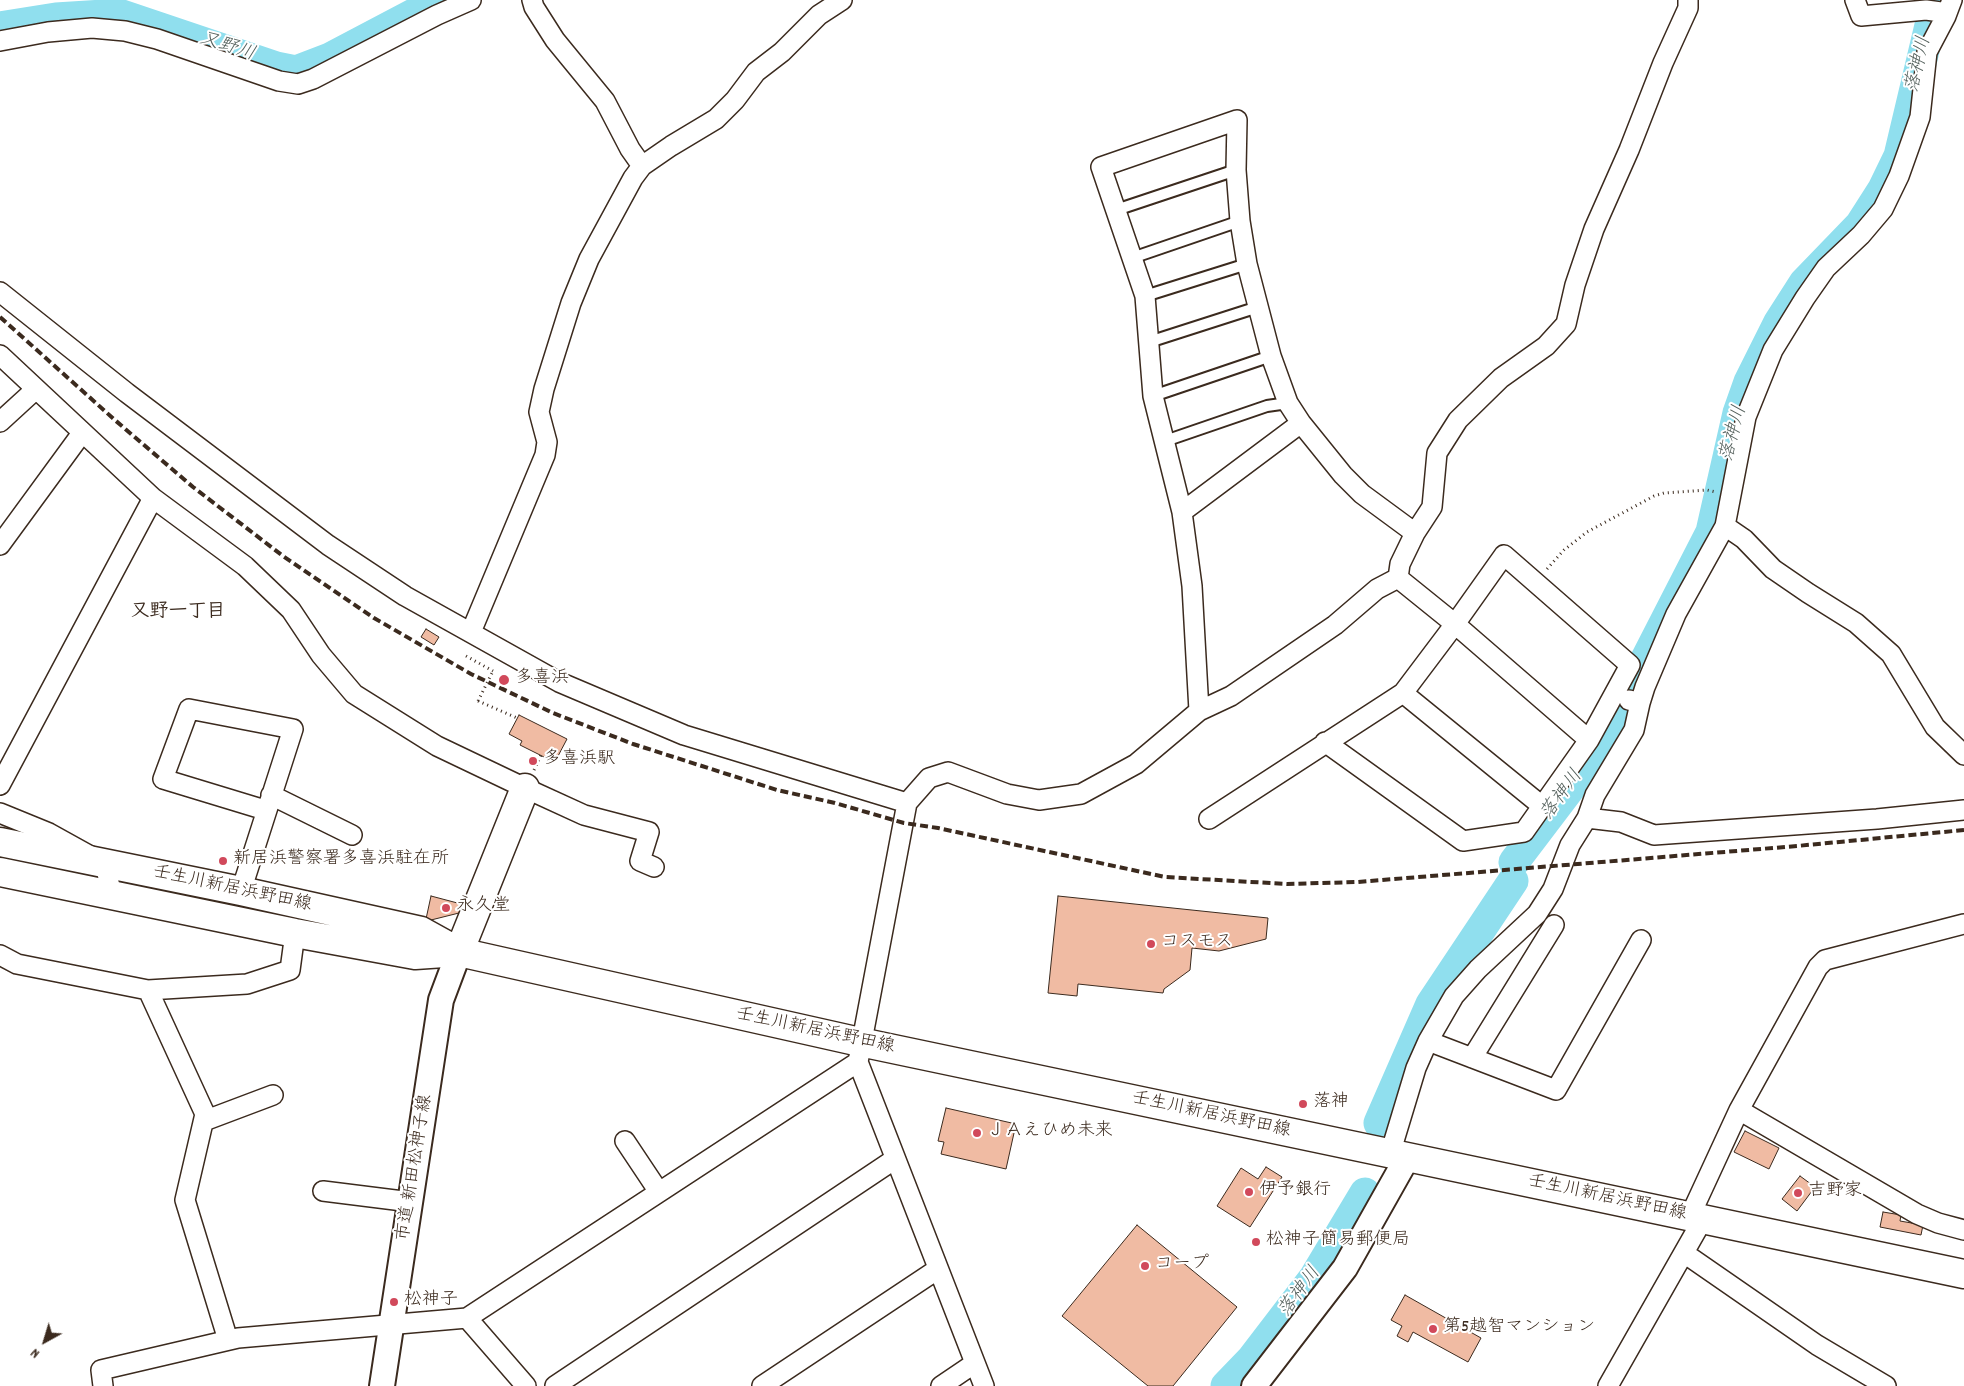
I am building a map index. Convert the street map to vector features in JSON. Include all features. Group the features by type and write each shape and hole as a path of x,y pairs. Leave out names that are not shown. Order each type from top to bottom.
{"main road":[{"path":"459,952 525,788"},
{"name":"壬生川新居浜野田線","path":"0,842 241,891 421,931 459,952 859,1052 1398,1156 1964,1274"},
{"name":"壬生川新居浜野田線","path":"0,872 295,934 414,955 459,952"}],"street":[{"path":"0,41 48,32 92,28 125,31 157,39 279,81 298,84 313,79 471,0"},
{"path":"532,0 555,40 605,102 630,149 642,166"},
{"path":"471,632 545,455 547,442 539,412 544,389 571,303 589,259 633,178 642,166 716,119 735,100 756,72 782,52 819,15 842,0"},
{"path":"1398,578 1400,564 1415,533 1432,508 1437,453 1458,420 1500,378 1546,346 1566,324 1594,229 1688,8 1688,0"},
{"path":"1256,1386 1345,1268 1398,1156 1416,1068 1428,1041 1454,996 1478,969 1537,914 1553,889 1570,845 1588,818 1595,795 1634,730 1639,703 1676,614 1725,526 1730,508 1746,417 1773,350 1826,268 1861,235 1883,208 1899,176 1920,117 1927,52 1941,9 1861,16 1855,0"},
{"path":"1199,711 1192,586 1182,512 1153,396 1145,296 1101,168 1236,120 1236,170 1240,221 1247,264 1271,356 1288,403 1301,423 1343,475 1362,494 1415,533"},
{"path":"0,292 127,393 328,545 405,596 559,682 684,734 907,803"},
{"path":"0,355 153,498 245,566 285,603 321,655 354,694 437,746 525,788 584,815 649,832 640,860 654,867"},
{"path":"0,422 36,389"},
{"path":"1182,512 1301,423"},
{"path":"0,545 82,432"},
{"path":"0,785 153,498"},
{"path":"1725,526 1744,539 1773,569 1856,622 1890,654 1935,727 1964,755"},
{"path":"1209,819 1325,742 1403,693 1504,555 1630,665 1589,740 1524,832 1463,841 1325,742"},
{"path":"984,1386 895,1159 859,1052 907,803 929,778 948,772 1007,794 1039,800 1081,794 1136,764 1199,711 1231,696 1335,625 1377,588 1398,578"},
{"path":"1398,578 1589,740"},
{"path":"1403,693 1542,806"},
{"path":"1614,695 1639,703"},
{"path":"241,891 268,802 293,729 189,710 163,779 268,802 352,835"},
{"path":"1588,818 1621,822 1654,835 1868,820 1964,810"},
{"path":"0,813 49,833 105,864 112,896"},
{"path":"1472,1058 1554,924"},
{"path":"1608,1386 1684,1253 1696,1217 1739,1110 1818,967 1825,960 1964,924"},
{"path":"0,954 17,964 148,990 248,984 290,970 295,934"},
{"path":"1428,1041 1556,1090 1641,940"},
{"name":"市道 新田松神子線","path":"382,1386 442,1000 459,952"},
{"path":"148,990 205,1114 185,1200 228,1340"},
{"path":"103,1386 100,1370 228,1340 391,1323 467,1318 659,1192 859,1052"},
{"path":"204,1121 274,1095"},
{"path":"1739,1110 1917,1214 1938,1223 1964,1230"},
{"path":"625,1141 659,1192"},
{"path":"555,1386 895,1159"},
{"path":"323,1191 411,1202"},
{"path":"1684,1253 1817,1345 1886,1386"},
{"path":"762,1386 938,1269"},
{"path":"467,1318 526,1386"},
{"path":"941,1386 975,1363"}],"lane":[{"path":"1116,210 1236,170"},
{"path":"1132,258 1240,221"},
{"path":"1145,296 1247,264"},
{"path":"1149,342 1258,307"},
{"path":"1153,396 1271,356"},
{"path":"1165,441 1267,406 1288,403"}],"path":[{"path":"1535,583 1564,550 1586,532 1664,492 1706,490"},
{"path":"466,656 493,671 478,701 517,718"}],"building":[{"path":"426,629 439,637 434,645 421,637"},
{"path":"519,715 567,739 557,758 550,754 548,759 520,745 522,741 509,734"},
{"name":"永久堂","path":"431,896 465,905 463,912 431,920 426,919"},
{"name":"コスモス","path":"1058,896 1268,918 1266,939 1219,951 1192,948 1190,970 1164,989 1163,993 1078,984 1077,996 1048,993"},
{"name":"ＪＡえひめ未来","path":"946,1108 1016,1124 1006,1169 941,1154 944,1142 938,1141"},
{"path":"1745,1131 1779,1148 1769,1169 1734,1152"},
{"name":"伊予銀行","path":"1266,1167 1282,1177 1250,1227 1217,1206 1241,1168 1258,1179"},
{"name":"吉野家","path":"1800,1176 1815,1187 1797,1211 1782,1199"},
{"path":"1883,1212 1901,1215 1900,1221 1923,1225 1921,1235 1880,1227"},
{"name":"コープ","path":"1137,1225 1237,1307 1173,1386 1148,1386 1062,1316"},
{"name":"第5越智マンション","path":"1405,1295 1481,1338 1468,1362 1413,1332 1408,1342 1397,1336 1402,1326 1391,1320"}],"waterway":[{"name":"又野川","path":"0,27 56,18 119,14 276,67 296,71 330,58 440,0"},
{"name":"落神川","path":"1514,862 1577,779 1631,688 1711,532 1738,413 1749,382 1779,322 1804,283 1860,225 1883,189 1899,156 1936,0"},
{"name":"落神川","path":"1379,1123 1431,1004 1513,881"},
{"name":"落神川","path":"1226,1386 1252,1359 1314,1278 1365,1193"}],"railway":[{"path":"0,317 193,487 283,556 374,618 471,674 553,713 633,744 777,790 835,803 904,823 938,828 1165,877 1287,884 1358,882 1797,846 1964,830"}],"place":[{"name":"多喜浜","path":"504,680"},
{"name":"多喜浜駅","path":"533,761"},
{"name":"新居浜警察署多喜浜駐在所","path":"223,861"},
{"name":"永久堂","path":"446,908"},
{"name":"コスモス","path":"1151,944"},
{"name":"落神","path":"1303,1104"},
{"name":"ＪＡえひめ未来","path":"977,1133"},
{"name":"伊予銀行","path":"1249,1192"},
{"name":"吉野家","path":"1798,1193"},
{"name":"松神子簡易郵便局","path":"1256,1242"},
{"name":"コープ","path":"1145,1266"},
{"name":"松神子","path":"394,1302"},
{"name":"第5越智マンション","path":"1433,1329"}],"district":[{"name":"又野一丁目","path":"178,613"}]}
